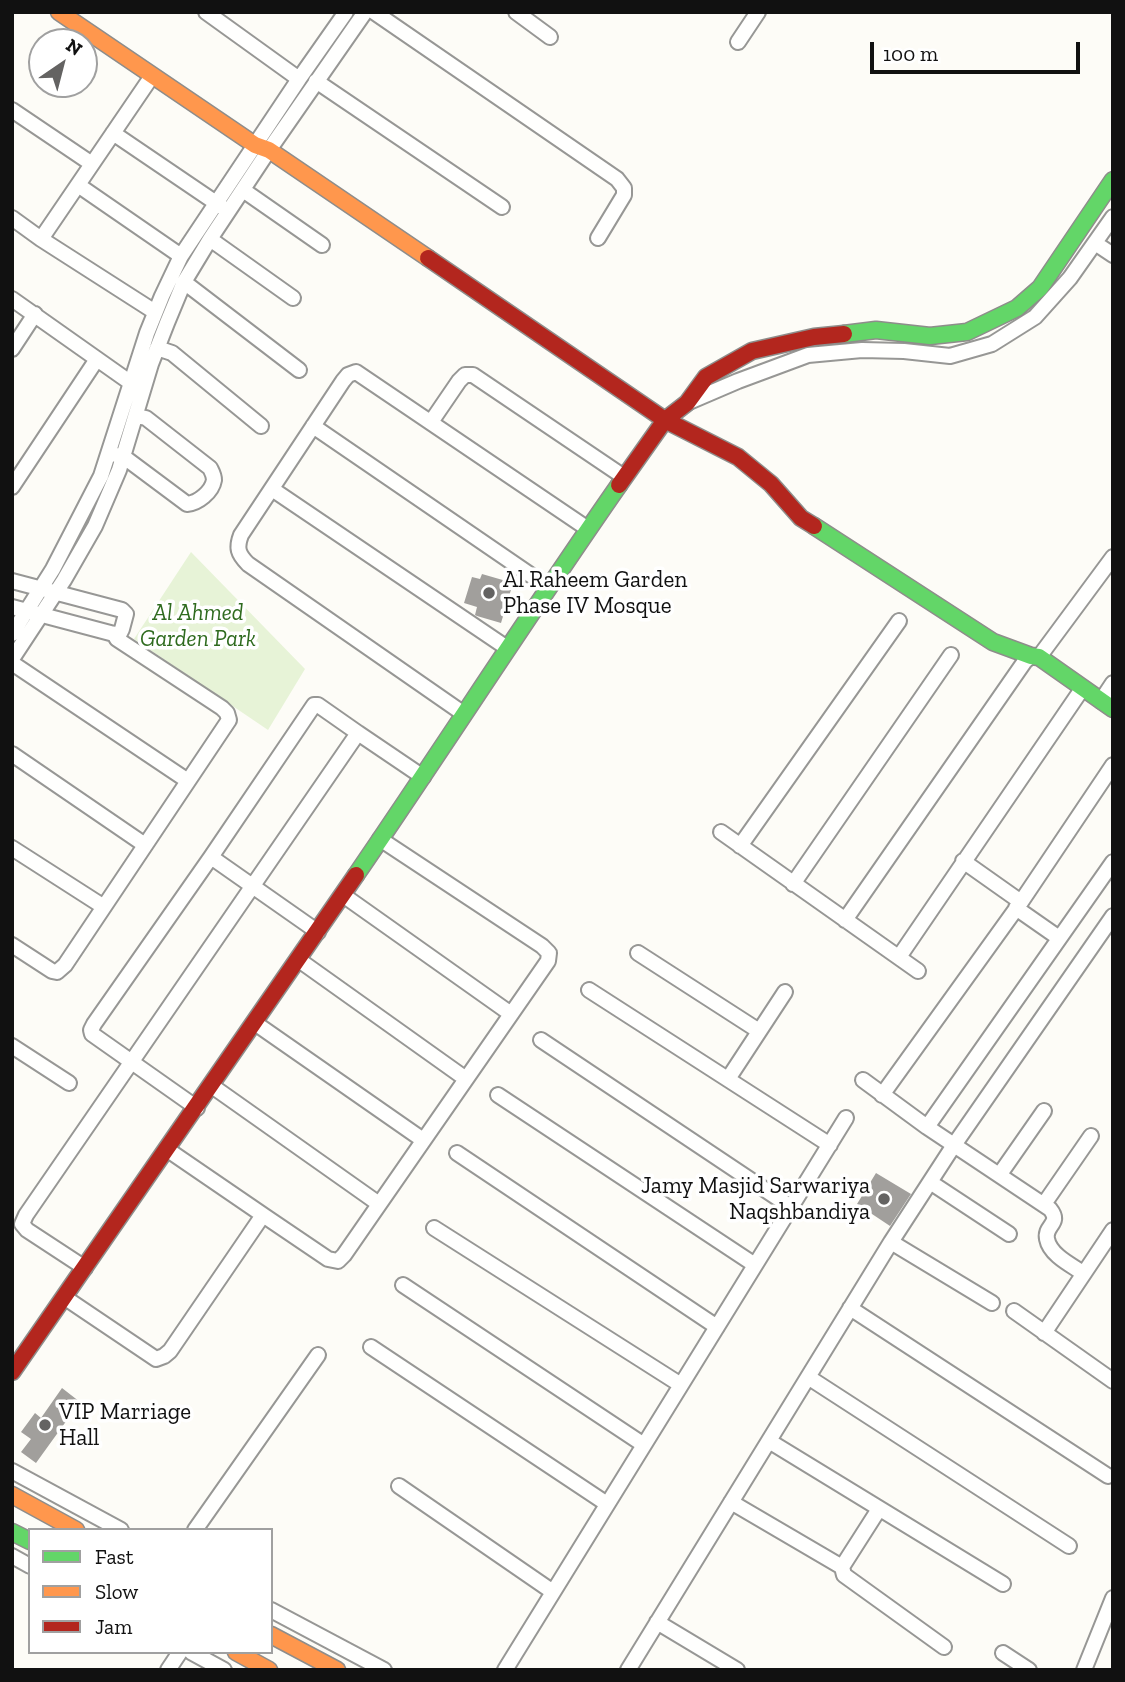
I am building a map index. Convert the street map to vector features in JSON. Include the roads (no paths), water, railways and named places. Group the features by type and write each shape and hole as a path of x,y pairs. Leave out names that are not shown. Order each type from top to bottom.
{"main road":[{"path":"59,12 665,420 738,457 771,484 801,518 981,635 1035,657 1107,705"},
{"path":"12,1372 169,1150 588,528 665,420 687,403 706,377 752,351 814,337 876,330 930,336 967,332 1017,308 1040,288 1113,180"},
{"path":"12,1495 52,1524"},
{"path":"12,1532 28,1540"},
{"path":"273,1635 337,1670"},
{"path":"240,1654 269,1670"}],"street":[{"path":"206,12 299,79"},
{"path":"117,455 136,416 139,355 181,256 223,207 262,148 316,81 365,12"},
{"path":"374,12 617,179 624,188 624,195 598,238"},
{"path":"516,12 550,37"},
{"path":"738,42 758,12"},
{"path":"188,781 12,661 34,613 81,552 95,526 138,384 157,348 184,282 210,239 223,207 243,190 299,79 343,13"},
{"path":"41,239 152,76"},
{"path":"316,81 502,207"},
{"path":"12,110 92,164"},
{"path":"113,133 223,207"},
{"path":"78,185 181,256"},
{"path":"243,190 322,245"},
{"path":"687,403 808,355 862,350 950,356 992,344 1035,317 1070,278 1113,217"},
{"path":"12,218 155,312"},
{"path":"210,239 293,298"},
{"path":"1094,243 1113,255"},
{"path":"1054,266 1070,278"},
{"path":"184,282 299,370"},
{"path":"12,299 97,359 138,384"},
{"path":"12,349 35,314"},
{"path":"157,348 172,353 261,426"},
{"path":"12,487 97,359"},
{"path":"464,714 247,564 240,556 237,546 241,535 343,381 356,372 588,528"},
{"path":"431,422 459,381 465,375 473,374 624,477"},
{"path":"117,455 187,504 201,500 213,484 214,477 210,468 146,418 136,416"},
{"path":"313,426 548,587"},
{"path":"272,489 507,648"},
{"path":"845,920 1025,661 1035,657 1113,557"},
{"path":"12,581 122,610 126,614 120,633 114,634 12,607"},
{"path":"12,634 34,613"},
{"path":"740,846 899,621"},
{"path":"12,945 52,971 57,972 65,965 229,720 222,708 117,639 114,634"},
{"path":"793,884 951,655"},
{"path":"1107,705 1113,683"},
{"path":"899,957 1082,689"},
{"path":"197,1108 92,1034 93,1024 314,705 318,705 423,776"},
{"path":"85,1268 27,1230 22,1224 26,1215 358,733"},
{"path":"12,754 145,845"},
{"path":"883,1095 1018,905 1113,765"},
{"path":"721,832 918,971"},
{"path":"169,1150 328,1259 338,1261 548,961 550,953 542,946 380,839"},
{"path":"12,848 104,907"},
{"path":"211,857 318,932"},
{"path":"963,861 1059,938"},
{"path":"927,1127 1113,862"},
{"path":"342,895 511,1014"},
{"path":"628,1670 891,1242 954,1145 1113,916"},
{"path":"638,953 760,1031"},
{"path":"299,960 466,1079"},
{"path":"589,990 830,1145"},
{"path":"728,1079 785,992"},
{"path":"255,1023 423,1140"},
{"path":"541,1040 791,1207"},
{"path":"12,1046 69,1083"},
{"path":"863,1080 927,1127 1044,1204 1054,1214 1055,1221 1046,1234 1051,1248 1083,1273"},
{"path":"212,1086 380,1204"},
{"path":"498,1095 755,1265"},
{"path":"1000,1174 1044,1111"},
{"path":"505,1670 846,1118"},
{"path":"1044,1204 1091,1136"},
{"path":"457,1153 717,1327"},
{"path":"930,1182 1009,1234"},
{"path":"64,1297 156,1359 164,1356 264,1215"},
{"path":"435,1228 681,1385"},
{"path":"1044,1333 1113,1230"},
{"path":"891,1242 992,1303"},
{"path":"403,1285 644,1445"},
{"path":"850,1308 1108,1476"},
{"path":"1014,1311 1113,1381"},
{"path":"371,1347 607,1504"},
{"path":"196,1528 318,1355"},
{"path":"808,1377 1069,1546"},
{"path":"769,1441 1003,1584"},
{"path":"12,1471 117,1528"},
{"path":"399,1486 553,1592"},
{"path":"731,1502 842,1567 844,1575 944,1647"},
{"path":"842,1567 879,1509"},
{"path":"12,1556 28,1565"},
{"path":"1084,1670 1113,1598"},
{"path":"273,1611 384,1670"},
{"path":"657,1622 737,1670"},
{"path":"1003,1653 1029,1670"},
{"path":"168,1670 179,1654"},
{"path":"197,1654 222,1663"}],"place":[{"name":"Al Raheem Garden Phase IV Mosque","path":"489,593"},
{"name":"Jamy Masjid Sarwariya Naqshbandiya","path":"884,1199"},
{"name":"VIP Marriage Hall","path":"45,1425"}],"park label":[{"name":"Al Ahmed Garden Park","path":"198,626"}]}
